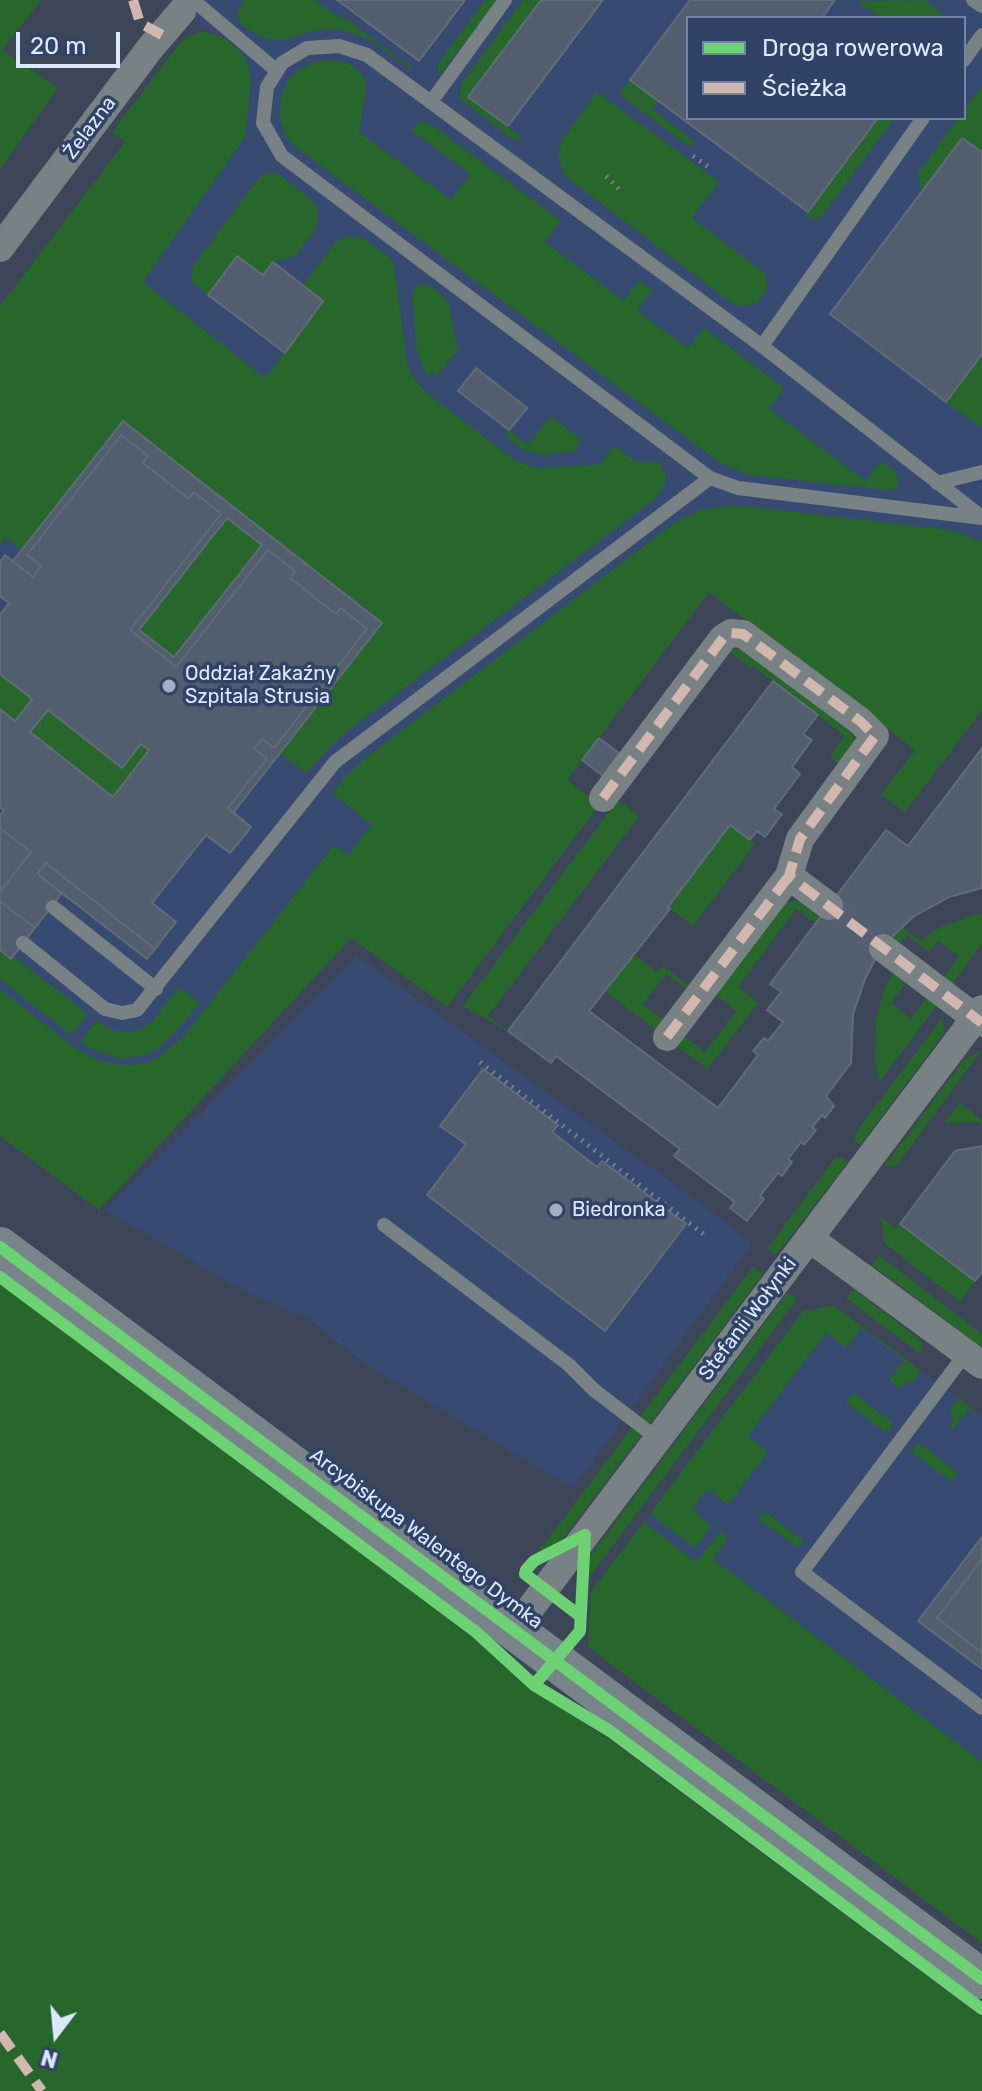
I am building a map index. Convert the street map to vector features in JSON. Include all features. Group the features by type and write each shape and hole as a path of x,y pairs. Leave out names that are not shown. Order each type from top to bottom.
{"street":[{"name":"Żelazna","path":"0,248 151,47 189,4"},
{"path":"603,798 723,638 731,633 743,634 860,721 875,736 800,839 789,876 667,1037"},
{"path":"789,876 829,906"},
{"path":"883,948 980,1017"},
{"name":"Stefanii Wołynki","path":"514,1630 980,1017"},
{"path":"809,1238 974,1359"},
{"name":"Arcybiskupa Walentego Dymka","path":"0,1247 982,1979"}],"lane":[{"path":"431,102 505,0"},
{"path":"973,0 982,6"},
{"path":"189,4 277,71"},
{"path":"966,57 982,35"},
{"path":"339,46 367,55 762,346 982,518 738,488 710,478 282,156 263,123 267,87 282,63 307,48 339,46"},
{"path":"762,346 922,120"},
{"path":"937,483 982,472"},
{"path":"23,943 105,1009 122,1013 137,1010 335,762 710,478"},
{"path":"53,907 156,989"},
{"path":"384,1225 569,1365 594,1390 658,1439"},
{"path":"974,1359 802,1572 982,1708"}],"path":[{"path":"693,156 710,168"},
{"path":"606,176 619,189"},
{"path":"480,1062 706,1236"}],"shaded area":[{"path":"168,0 982,0 982,617 725,529 99,1210 0,1136 0,329 232,48"},
{"path":"357,956 711,1211 752,1244 573,1488 365,1364 306,1317 247,1293 106,1210"},
{"path":"834,1306 982,1416 982,1782 637,1531 803,1311"}],"green space":[{"path":"0,0 41,0 2,50 58,88 0,169"},
{"path":"244,0 315,0 337,16 347,19 413,69 372,41 340,29 315,30 284,40 264,39 243,26 238,19 238,11"},
{"path":"485,0 497,0 440,75 437,65"},
{"path":"523,0 541,0 468,97 522,137 515,141 459,98 462,83"},
{"path":"925,0 945,16 877,16 857,1"},
{"path":"203,31 224,38 247,61 251,81 245,137 143,282 265,378 323,301 303,285 335,243 343,237 361,237 387,255 394,264 407,364 423,390 514,460 526,465 538,468 601,464 614,445 635,461 658,461 666,475 665,484 655,499 341,736 306,773 280,753 381,622 123,421 22,550 5,538 0,544 0,306 125,142 112,132 180,43"},
{"path":"328,60 342,61 364,77 366,89 359,132 451,200 470,174 411,130 420,121 432,125 561,221 545,242 624,301 639,280 652,290 637,311 688,348 704,328 784,388 769,409 865,481 881,461 896,472 899,483 888,490 749,475 720,463 293,145 284,133 280,118 283,91 289,79 300,69"},
{"path":"630,80 658,101 652,109 694,141 690,147 619,94"},
{"path":"982,86 982,152 962,138 922,191 917,174 957,120 966,120 966,107"},
{"path":"597,92 719,182 692,218 764,273 766,290 757,304 740,306 730,302 565,176 558,158 562,140"},
{"path":"877,120 894,120 822,216 817,219 805,216"},
{"path":"272,172 317,205 315,230 296,255 273,262 263,275 237,256 208,295 191,278 193,266 259,177"},
{"path":"417,285 429,285 443,296 450,307 456,344 460,347 438,376 432,372 428,377 417,352 412,295"},
{"path":"982,354 982,428 946,402"},
{"path":"552,417 578,437 580,441 576,451 540,455 521,448 505,436 509,430 528,445"},
{"path":"736,505 951,530 982,541 982,710 905,812 881,795 915,750 709,592 567,780 599,805 447,1007 351,938 99,1210 0,1136 0,989 75,1048 102,1062 130,1065 159,1057 183,1037 334,845 348,855 372,825 332,793 346,776 674,523 700,510"},
{"path":"227,518 262,545 174,657 139,630"},
{"path":"742,650 852,733 855,741 839,764 830,757 845,736 730,652"},
{"path":"0,674 32,699 15,721 0,709"},
{"path":"48,710 122,768 141,744 149,750 113,797 30,732"},
{"path":"618,800 639,816 488,1016 508,1031 463,1006"},
{"path":"730,825 755,844 693,926 668,907"},
{"path":"795,901 820,918 816,923 796,909 738,987 758,1003 708,1069 677,1046 684,1036 705,1052 736,1011 716,995 783,906"},
{"path":"982,913 982,944 952,984 944,977 959,956 938,941 929,952 907,935 899,944 892,937 902,927 921,941 938,928"},
{"path":"0,946 88,1014 71,1035 0,979"},
{"path":"633,954 657,972 663,966 689,986 687,989 666,974 643,1004 663,1020 656,1030 605,991"},
{"path":"894,973 906,982 891,1003 911,1019 927,998 937,1005 879,1082 875,1059 876,1020 885,987"},
{"path":"179,987 200,1003 156,1050 144,1056 117,1058 80,1042 96,1021 116,1031 136,1031 145,1027"},
{"path":"943,1017 944,1033 860,1145 855,1141 855,1133"},
{"path":"982,1050 897,1165 890,1167 886,1164 964,1060"},
{"path":"960,1103 982,1120 982,1125 978,1122 944,1123"},
{"path":"835,1158 848,1162 776,1255 767,1249"},
{"path":"881,1217 896,1229 900,1224 975,1281 960,1302 884,1243"},
{"path":"880,1256 982,1334 982,1348 872,1265"},
{"path":"753,1267 763,1274 555,1549 543,1555 538,1552"},
{"path":"0,1284 472,1636 521,1682 606,1737 982,2017 982,2091 0,2091"},
{"path":"854,1289 920,1340 923,1348 919,1353 846,1298"},
{"path":"788,1292 797,1299 585,1583 587,1560"},
{"path":"834,1306 920,1370 916,1379 905,1383 900,1389 889,1380 904,1360 862,1328 846,1348 826,1333 748,1436 768,1452 728,1505 707,1489 692,1510 712,1526 695,1548 650,1514 803,1311"},
{"path":"852,1394 893,1423 886,1433 846,1402"},
{"path":"959,1398 982,1418 969,1408 953,1429 950,1426 953,1421 950,1411"},
{"path":"917,1444 957,1472 952,1482 911,1452"},
{"path":"764,1511 804,1541 799,1548 759,1520"},
{"path":"644,1522 696,1562 720,1531 728,1538 713,1559 982,1762 982,1943 588,1647 591,1592"}],"building":[{"path":"337,0 465,0 419,61"},
{"path":"541,0 603,0 508,126 468,97"},
{"path":"690,0 835,0 823,16 686,16 686,120 877,120 808,212 630,80"},
{"path":"962,138 982,152 982,354 946,402 830,314"},
{"path":"237,256 263,275 273,262 323,301 285,353 208,295"},
{"path":"476,368 527,408 509,430 458,391"},
{"path":"123,421 382,623 233,813 228,808 267,758 254,749 262,739 274,748 367,629 341,608 336,614 290,578 295,571 268,550 176,667 130,630 221,514 194,492 189,499 143,463 148,456 121,435 27,555 41,566 33,577 13,561","holes":["227,518 262,545 174,657 139,630"]},
{"name":"Oddział Zakaźny Szpitala Strusia","path":"121,435 148,456 143,463 189,499 194,492 221,514 130,630 176,667 268,550 295,571 290,578 336,614 341,608 367,629 274,748 262,739 254,749 267,758 228,808 251,827 230,853 206,835 152,903 176,922 155,949 46,863 37,874 62,893 35,928 0,901 0,892 31,852 0,828 0,816 4,810 0,807 0,709 15,721 32,699 0,674 0,615 9,603 0,596 0,562 5,555 33,577 41,566 27,555","holes":["48,710 122,768 141,744 149,750 113,797 30,732"]},
{"path":"773,681 818,715 803,734 812,740 792,767 800,774 774,809 782,814 765,837 757,831 750,840 730,825 668,907 670,909 589,1011 718,1108 758,1055 753,1051 764,1038 768,1041 783,1022 767,1010 781,992 770,984 886,830 908,846 982,748 982,888 949,897 913,917 875,959 853,1014 851,1063 826,1096 834,1106 825,1118 822,1115 812,1127 816,1130 804,1145 801,1142 788,1159 792,1162 782,1176 778,1173 760,1196 764,1199 747,1221 730,1208 735,1202 674,1156 680,1149 556,1056 551,1063 508,1031"},
{"path":"599,738 619,753 603,776 582,760"},
{"path":"0,828 31,852 0,892"},
{"path":"46,863 155,949 147,959 37,874"},
{"path":"0,901 35,928 11,959 0,950"},
{"name":"Biedronka","path":"483,1069 558,1125 552,1132 597,1167 602,1161 686,1224 605,1331 427,1195 466,1144 440,1126"},
{"path":"982,1146 982,1272 975,1281 900,1224 955,1151"},
{"path":"982,1537 982,1559 937,1618 982,1653 982,1669 918,1621"},
{"path":"982,1559 982,1653 937,1618"}],"tunnel":[{"path":"829,906 883,948"}],"marked path":[{"path":"133,0 140,23 162,35"},
{"path":"603,798 723,638 731,633 743,634 860,721 875,736 800,839 789,876 982,1023"},
{"path":"667,1037 789,876"},
{"path":"0,2033 42,2091"}],"cycle path":[{"path":"0,1247 982,1979"},
{"path":"0,1277 476,1632 534,1685 610,1731 982,2009"},
{"path":"580,1616 525,1574 534,1561 585,1535"},
{"path":"534,1685 580,1631 585,1535"}],"place":[{"name":"Oddział Zakaźny Szpitala Strusia","path":"169,686"},
{"name":"Biedronka","path":"556,1210"}]}
